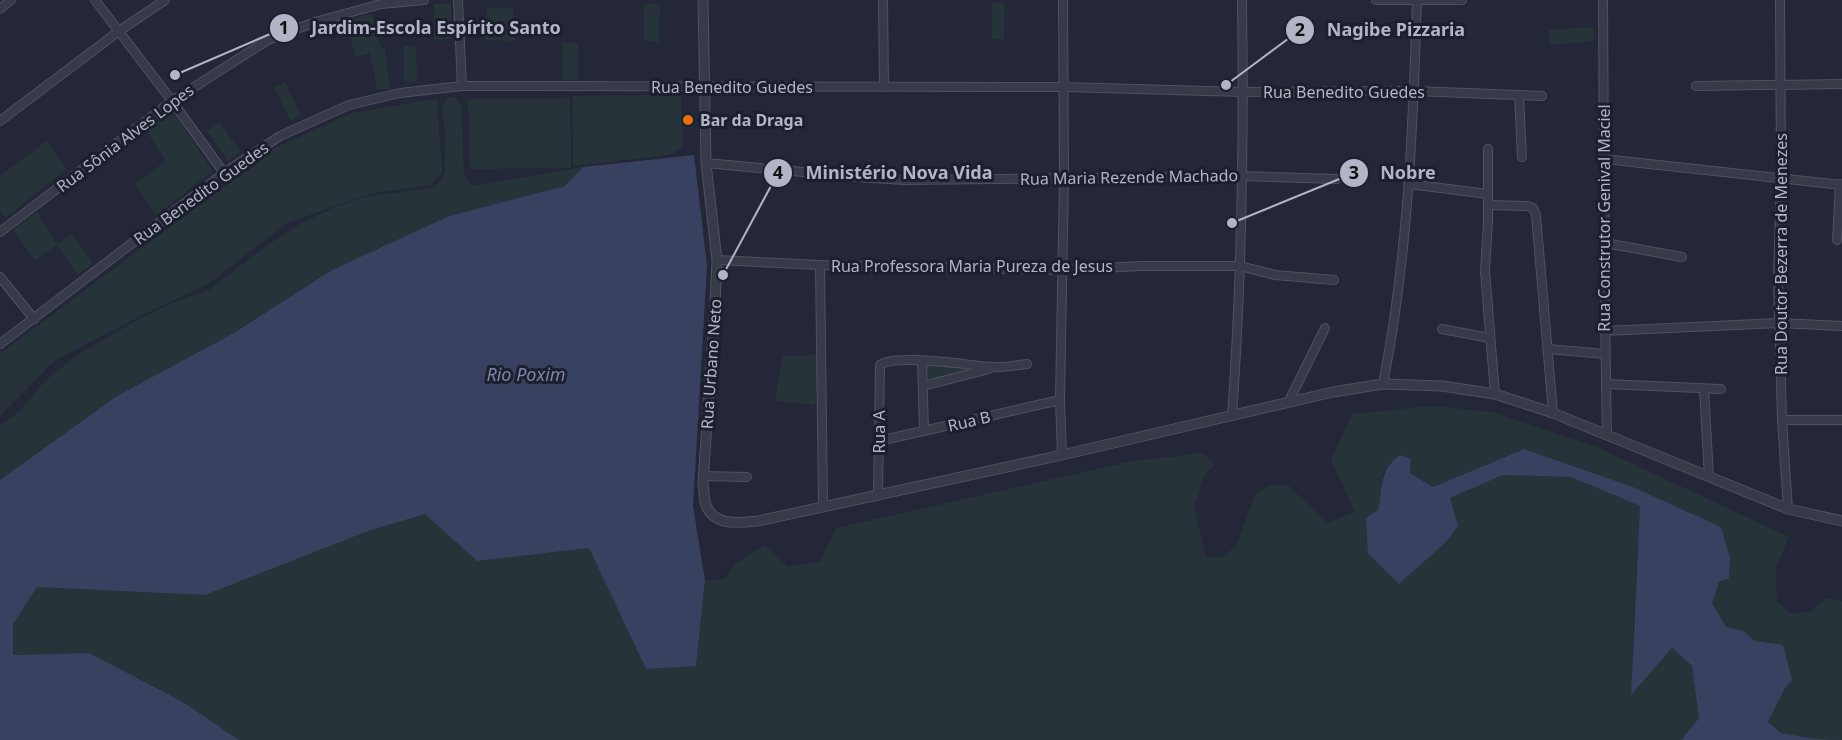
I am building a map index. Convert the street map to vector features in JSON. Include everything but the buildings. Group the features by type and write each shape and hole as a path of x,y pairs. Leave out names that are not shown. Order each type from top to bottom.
{"street":[{"path":"0,9 11,0"},
{"path":"95,0 224,173"},
{"path":"0,121 119,31 165,0"},
{"name":"Rua Sônia Alves Lopes","path":"0,232 172,101 268,40 315,22 381,4 424,0"},
{"path":"458,0 462,86"},
{"name":"Rua Urbano Neto","path":"703,0 706,163 717,260 704,476 705,502 710,511 720,520 737,523 759,521 823,506"},
{"path":"883,0 884,87"},
{"path":"1062,455 1060,400 1064,178 1063,0"},
{"path":"1232,416 1240,266 1242,0"},
{"path":"1376,0 1461,0"},
{"path":"1383,384 1398,286 1409,184 1417,0"},
{"name":"Rua Construtor Genival Maciel","path":"1603,0 1604,331 1607,435"},
{"name":"Rua Doutor Bezerra de Menezes","path":"1780,0 1781,177 1778,279 1782,420 1788,508"},
{"path":"1696,86 1842,84"},
{"name":"Rua Benedito Guedes","path":"0,344 224,173 280,136 349,105 400,93 462,86 1064,87 1542,96"},
{"path":"1519,95 1521,157"},
{"path":"1488,149 1485,271 1495,394"},
{"path":"1604,159 1841,184 1837,240"},
{"name":"Rua Maria Rezende Machado","path":"706,163 904,180 1242,176 1337,179"},
{"path":"1409,184 1488,194"},
{"path":"1488,205 1533,208 1538,222 1553,413"},
{"path":"1605,243 1682,257"},
{"name":"Rua Professora Maria Pureza de Jesus","path":"717,260 820,265 1062,270 1240,266 1275,274 1334,280"},
{"path":"820,265 823,506 1062,455 1333,392 1383,384 1442,386 1495,394 1553,413 1788,508 1842,521"},
{"path":"0,277 34,319"},
{"path":"1604,331 1779,324 1842,326"},
{"path":"1288,403 1325,328"},
{"path":"1442,329 1490,338"},
{"path":"1548,349 1605,354"},
{"path":"924,431 922,361 996,368"},
{"name":"Rua A","path":"878,494 880,365 884,362 922,361"},
{"path":"923,386 996,368 1027,364"},
{"path":"1606,384 1721,389"},
{"path":"1704,389 1709,477"},
{"name":"Rua B","path":"879,441 1060,400"},
{"path":"1782,420 1842,420"},
{"path":"704,476 747,477"}],"shaded area":[{"path":"451,3 452,39 434,40 434,4"},
{"path":"992,3 1004,3 1004,39 992,39"},
{"path":"644,4 660,4 659,42 644,41"},
{"path":"487,8 513,8 515,41 485,40"},
{"path":"372,14 381,48 385,49 390,89 377,89 370,53 356,57 345,20"},
{"path":"1593,27 1595,41 1549,45 1549,30"},
{"path":"563,43 578,43 578,80 563,80"},
{"path":"404,46 416,46 417,82 404,82"},
{"path":"285,82 301,115 291,121 274,88"},
{"path":"681,95 683,146 670,155 573,166 573,96"},
{"path":"455,96 461,104 464,175 470,184 477,185 583,167 565,186 449,216 332,270 232,334 117,396 0,480 0,425 20,411 45,381 77,355 141,318 179,300 209,290 269,244 300,224 333,208 368,196 433,188 445,175 445,133 442,106 446,99"},
{"path":"570,98 571,168 470,169 468,99"},
{"path":"437,99 442,172 431,185 370,194 287,223 208,284 54,361 0,416 0,354 275,148 352,113"},
{"path":"171,109 213,171 156,215 135,184 166,161 145,129"},
{"path":"219,122 241,152 228,161 207,131"},
{"path":"47,141 67,169 5,218 0,210 0,176"},
{"path":"37,212 57,244 72,234 93,263 78,275 57,245 35,260 13,230"},
{"path":"820,355 815,405 775,401 783,356"},
{"path":"926,365 977,369 928,381"},
{"path":"1432,406 1491,412 1599,448 1789,537 1776,568 1777,602 1790,613 1810,612 1827,598 1842,601 1842,740 1816,739 1781,733 1768,722 1785,688 1783,645 1755,641 1743,631 1726,627 1712,603 1719,582 1729,578 1730,557 1721,527 1633,487 1524,449 1433,487 1392,461 1383,475 1378,510 1399,584 1445,543 1450,498 1503,475 1571,477 1640,506 1633,627 1632,694 1672,648 1692,666 1699,718 1681,740 239,740 183,702 89,653 13,655 13,624 37,587 205,595 368,531 425,514 478,561 589,548 646,669 696,666 705,580 724,579 736,564 764,545 788,567 819,562 836,528 1133,461 1203,453 1215,464 1204,475 1194,507 1206,557 1223,557 1237,545 1255,494 1270,485 1288,485 1327,523 1355,512 1331,460 1352,414"}],"water":[{"name":"Rio Poxim","path":"694,155 707,266 693,506 705,580 696,666 646,669 589,548 477,561 425,514 368,531 205,595 37,587 13,624 13,655 89,653 183,702 239,740 0,740 0,480 117,396 232,334 332,270 449,216 565,186 583,167"},
{"path":"1524,449 1633,487 1721,527 1730,557 1729,578 1719,582 1712,603 1726,627 1743,631 1755,641 1783,645 1792,680 1785,688 1768,722 1781,733 1816,739 1842,740 1681,740 1699,718 1692,666 1672,648 1631,695 1640,506 1571,477 1503,475 1450,498 1458,526 1445,543 1399,584 1368,553 1366,518 1378,510 1385,473 1393,460 1400,455 1411,459 1410,473 1433,487"}],"place":[{"name":"Jardim-Escola Espírito Santo","path":"175,75"},
{"name":"Nagibe Pizzaria","path":"1226,85"},
{"name":"Bar da Draga","path":"688,120"},
{"name":"Nobre","path":"1232,223"},
{"name":"Ministério Nova Vida","path":"723,275"}]}
